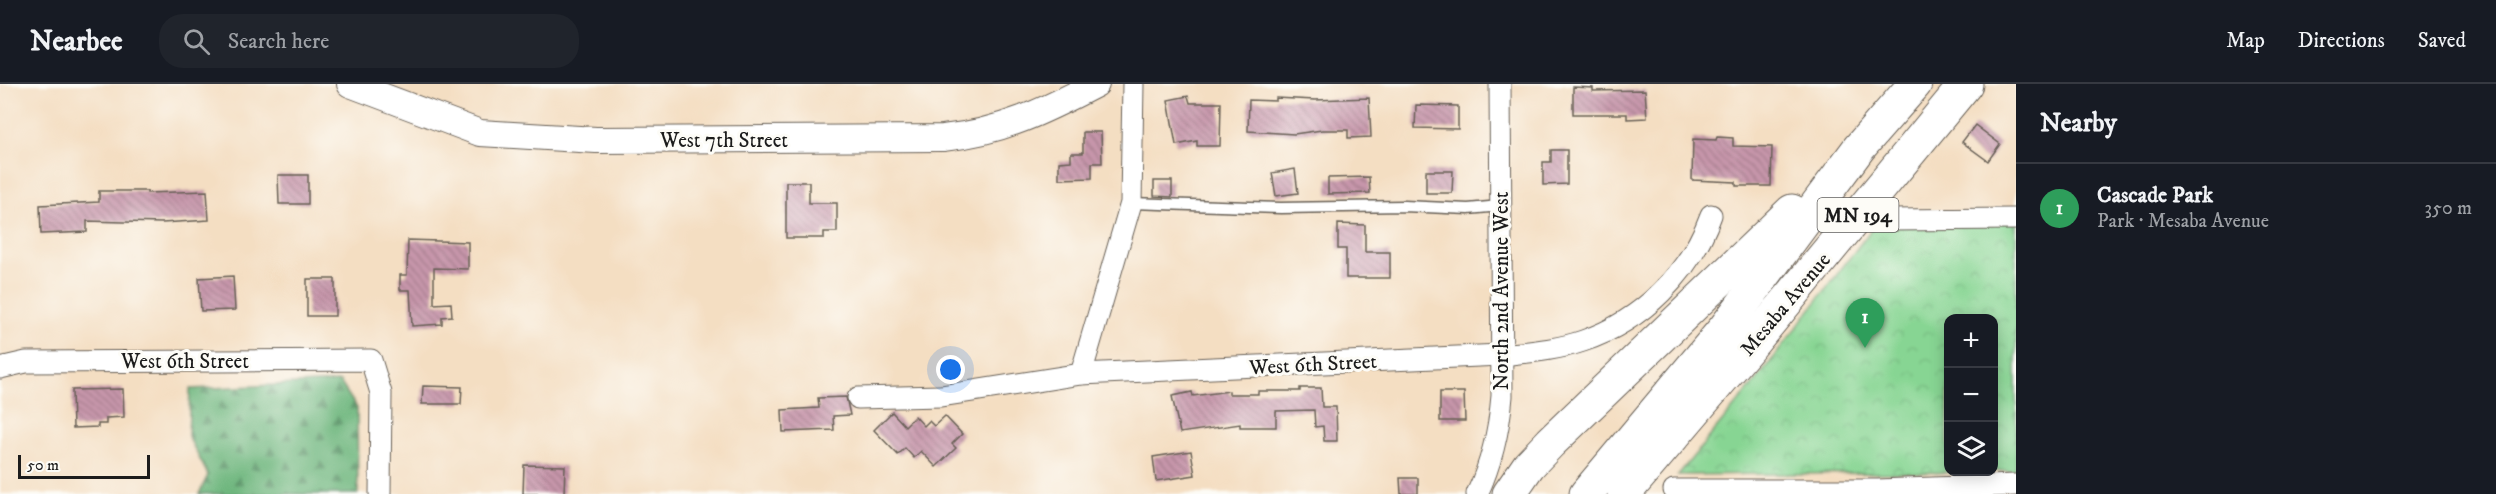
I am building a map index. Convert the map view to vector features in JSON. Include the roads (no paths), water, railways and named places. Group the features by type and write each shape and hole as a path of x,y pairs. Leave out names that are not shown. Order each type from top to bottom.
{"highway":[{"path":"1509,494 1529,465 1551,442 1868,138 1882,103 1880,84"},
{"name":"Mesaba Avenue","path":"1624,494 1737,337 1868,138 1915,84"},
{"name":"Mesaba Avenue","path":"1586,494 1737,337 1965,84"}],"street":[{"name":"West 7th Street","path":"350,84 480,133 618,140 971,136 1037,115 1096,84"},
{"path":"1081,374 1131,203 1133,84"},
{"name":"North 2nd Avenue West","path":"1477,494 1493,455 1502,396 1500,84"},
{"name":"West 6th Street","path":"858,398 941,396 1081,374 1501,355 1551,349 1583,341 1618,326 1654,300 1674,280 1705,231 1711,215"},
{"path":"1890,220 2016,219"},
{"name":"West 6th Street","path":"0,368 26,362 371,360 381,393 380,494"},
{"path":"1674,490 1878,492 2016,485"}],"lane":[{"path":"1131,203 1281,208 1404,206 1468,209 1500,206"}],"place":[{"name":"Cascade Park","path":"1865,348"}]}
